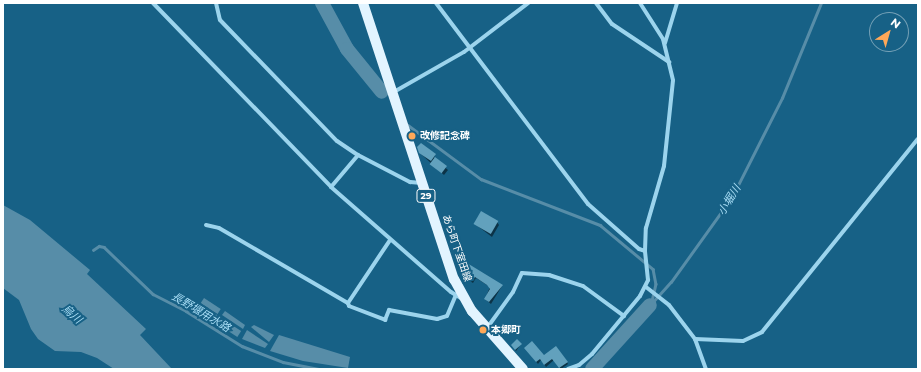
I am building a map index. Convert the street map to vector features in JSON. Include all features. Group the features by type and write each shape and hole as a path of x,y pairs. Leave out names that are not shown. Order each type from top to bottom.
{"main road":[{"name":"あら町下室田線","path":"363,3 460,297 523,369"}],"street":[{"path":"153,3 331,188 390,240 460,297 447,316 437,319 389,310 385,320 349,306 348,303 219,228 206,225"},
{"path":"216,3 220,20 337,140 358,155 410,182 422,184"},
{"path":"436,3 588,204 639,249 645,251"},
{"path":"392,93 470,47 528,3"},
{"path":"596,3 612,24 669,62"},
{"path":"568,369 579,365 592,354 647,288 648,268 645,251 646,228 666,157 672,105 673,80 664,45 640,3"},
{"path":"664,45 669,21 677,3"},
{"path":"695,339 743,341 762,332 918,139"},
{"path":"331,188 358,155"},
{"path":"348,303 390,240"},
{"path":"487,328 513,292 522,273 548,275 583,286 624,316"},
{"path":"647,288 669,305 695,339 706,369"}],"water":[{"name":"烏川","path":"3,205 30,220 90,270 87,274 146,329 140,335 172,369 114,369 97,358 81,352 55,351 38,339 31,329 19,300 3,288"},
{"path":"204,298 221,309 218,314 201,303"},
{"path":"202,305 217,315 213,321 198,312 198,306"},
{"path":"225,311 245,325 243,329 222,315"},
{"path":"221,318 241,331 237,337 217,324"},
{"path":"254,325 274,335 269,342 251,327"},
{"path":"247,330 268,344 265,348 242,339"},
{"path":"279,335 350,357 348,368 303,361 270,351"}],"building":[{"path":"421,143 436,154 431,161 419,153 417,147"},
{"path":"435,157 447,166 442,173 430,164"},
{"path":"481,211 498,221 491,234 474,224"},
{"path":"467,263 503,285 489,302 484,299 490,289 487,285 475,277 472,281 460,274"},
{"path":"517,339 522,344 515,350 511,345"},
{"path":"532,341 544,355 556,346 568,362 559,368 552,359 544,365 540,359 536,362 524,348"}],"waterway":[{"path":"322,3 347,49 382,92"},
{"name":"小堀川","path":"650,305 671,282 732,197 782,98 821,3"},
{"path":"408,125 481,179 600,225 653,269 656,284 651,305"},
{"name":"長野堰用水路","path":"93,250 99,246 104,247 153,294 186,311 242,346 283,362 318,369"},
{"name":"小堀川","path":"592,369 650,305"}],"place":[{"name":"改修記念碑","path":"412,136"},
{"name":"本郷町","path":"483,330"}]}
